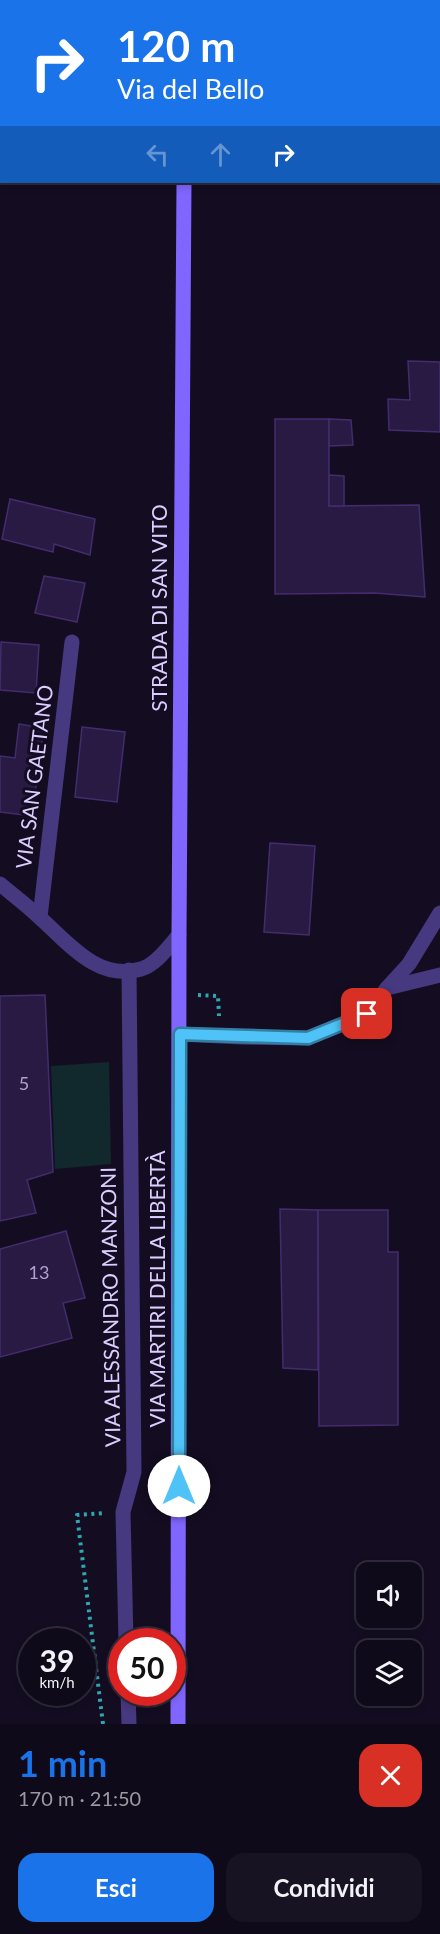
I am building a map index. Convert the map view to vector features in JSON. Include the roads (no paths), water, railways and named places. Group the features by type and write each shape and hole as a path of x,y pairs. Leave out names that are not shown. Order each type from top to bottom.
{"main road":[{"name":"STRADA DI SAN VITO","path":"180,1034 184,183"},
{"name":"VIA MARTIRI DELLA LIBERTÀ","path":"178,1724 180,1034"}],"street":[{"name":"VIA SAN GAETANO","path":"40,917 72,642"},
{"name":"VIA SAN GAETANO","path":"0,884 40,917 74,952 112,971 129,970"},
{"path":"180,1034 308,1038 367,1014 409,964 440,913"},
{"path":"129,970 142,969 162,954 179,935"},
{"name":"VIA ALESSANDRO MANZONI","path":"126,1628 123,1512 134,1472 129,970"},
{"path":"387,988 440,975"},
{"path":"128,1706 129,1724"}]}
